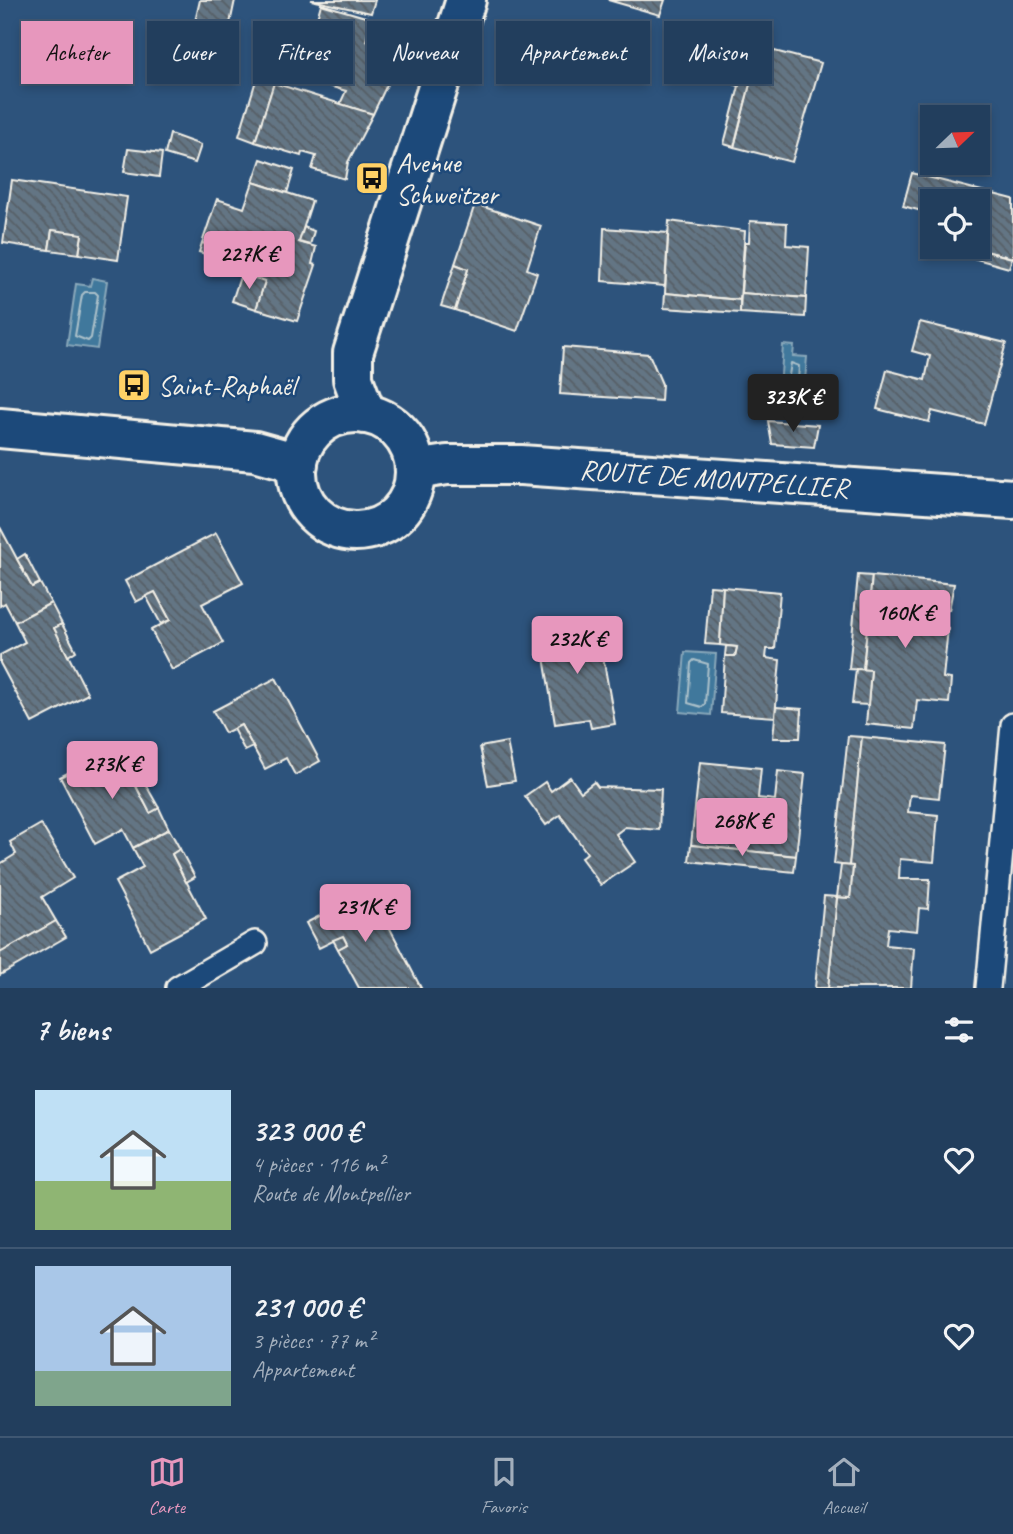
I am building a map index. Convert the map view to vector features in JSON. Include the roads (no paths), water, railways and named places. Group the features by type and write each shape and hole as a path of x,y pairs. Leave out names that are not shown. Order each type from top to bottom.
{"main road":[{"path":"366,414 353,379 353,353 466,0"},
{"path":"366,414 378,417 400,432 413,454 415,470 411,494 393,518 372,529 353,531 337,527 316,515 302,493 298,463 308,439 323,423 341,415 366,414"},
{"path":"0,428 255,452 298,463"},
{"name":"ROUTE DE MONTPELLIER","path":"415,470 447,465 521,465 1013,499"}],"lane":[{"path":"988,988 1013,725"},
{"path":"178,988 255,943"}],"water":[{"path":"92,278 107,281 97,349 67,345 76,284 90,286"},
{"path":"783,345 794,346 793,356 807,357 803,405 779,404"},
{"path":"685,652 716,654 711,715 680,712"}],"place":[{"name":"Avenue Schweitzer","path":"372,178"},
{"name":"Saint-Raphaël","path":"134,385"}]}
